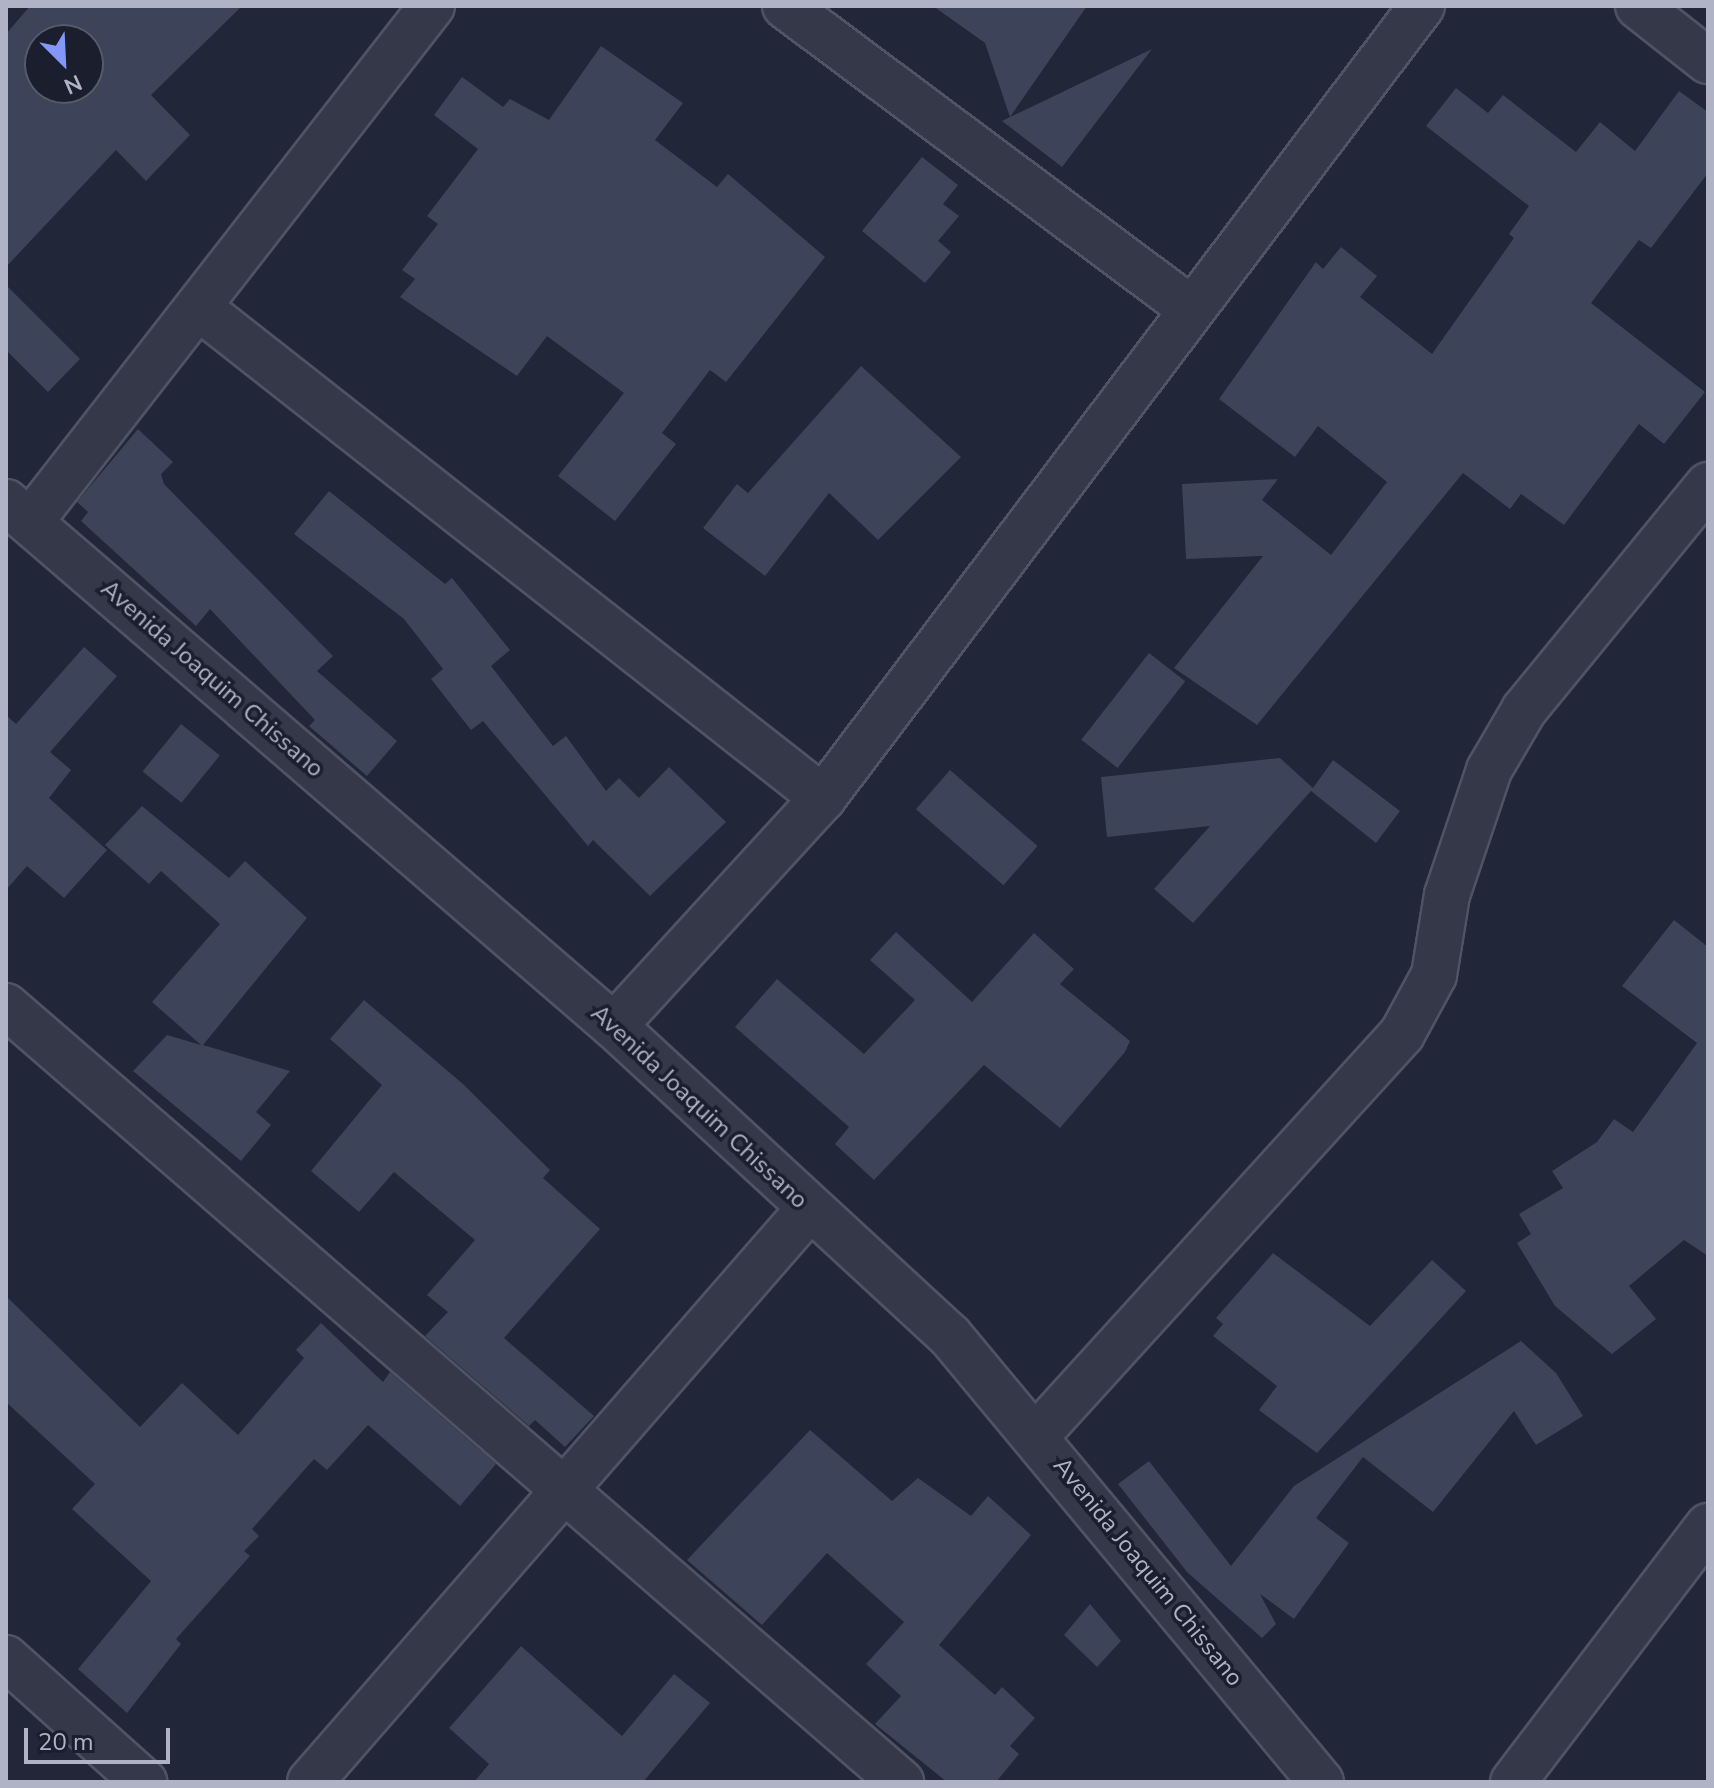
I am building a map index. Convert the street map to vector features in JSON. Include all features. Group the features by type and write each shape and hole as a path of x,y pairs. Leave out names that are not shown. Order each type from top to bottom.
{"street":[{"path":"18,512 198,307 432,6"},
{"path":"785,6 1191,309"},
{"path":"614,1026 823,798 1422,6"},
{"path":"1638,6 1708,61"},
{"path":"198,307 823,798"},
{"path":"1037,1435 1402,1034 1434,975 1447,895 1489,770 1524,710 1708,485"},
{"name":"Avenida Joaquim Chissano","path":"18,512 614,1026 950,1336 1037,1435 1321,1782"},
{"path":"6,1006 570,1488 901,1782"},
{"path":"310,1782 570,1488 809,1209"},
{"path":"1513,1782 1708,1526"},
{"path":"6,1658 144,1782"}],"building":[{"path":"30,6 242,6 151,95 190,135 146,181 116,150 6,267 6,34"},
{"path":"933,6 1087,6 1010,117 985,43"},
{"path":"601,46 683,103 655,140 717,187 728,174 825,257 726,382 710,370 662,433 676,444 615,521 558,476 624,393 547,336 517,376 400,297 415,279 402,270 438,224 427,216 478,149 434,115 462,77 503,107 510,99 549,120"},
{"path":"1152,49 1062,167 1002,121"},
{"path":"1456,88 1488,113 1503,95 1576,152 1600,122 1635,151 1679,91 1708,112 1708,173 1651,248 1639,240 1591,303 1705,392 1664,444 1639,424 1564,525 1521,494 1510,509 1463,473 1257,725 1174,668 1263,556 1186,559 1182,484 1278,479 1262,500 1331,555 1387,482 1318,426 1295,457 1219,399 1316,262 1323,269 1341,247 1377,276 1360,297 1432,354 1514,238 1509,234 1529,206 1426,126"},
{"path":"922,157 958,185 943,204 959,216 938,241 951,252 925,283 862,231"},
{"path":"6,285 80,359 48,392 6,350"},
{"path":"861,366 961,457 878,540 829,493 765,576 703,528 737,484 748,493"},
{"path":"138,429 173,462 161,474 164,484 333,656 317,671 397,741 367,776 309,726 315,720 210,609 196,626 81,521 88,512 77,502"},
{"path":"329,491 445,584 452,578 510,650 491,666 553,746 566,736 606,791 619,778 639,798 669,767 726,822 650,896 593,840 588,846 483,721 471,730 431,679 443,669 404,619 294,534"},
{"path":"84,647 117,676 50,752 71,770 49,798 107,850 64,898 27,866 6,890 6,715 16,724"},
{"path":"1149,653 1185,681 1118,768 1081,740"},
{"path":"181,724 220,755 181,803 143,771"},
{"path":"1280,758 1313,788 1333,760 1400,811 1376,843 1311,791 1193,923 1154,889 1210,826 1107,837 1101,777"},
{"path":"950,770 1038,846 1003,885 916,809"},
{"path":"142,806 229,878 245,861 307,918 203,1045 290,1071 256,1112 271,1125 241,1161 133,1071 167,1035 201,1045 152,1002 220,924 161,871 149,884 105,845"},
{"path":"1674,920 1708,947 1708,1256 1684,1240 1629,1286 1656,1319 1612,1354 1555,1306 1517,1243 1531,1234 1519,1214 1563,1188 1552,1171 1597,1142 1614,1119 1633,1132 1697,1043 1622,986"},
{"path":"896,932 972,1002 1034,933 1074,969 1060,984 1130,1041 1125,1052 1060,1128 984,1065 874,1180 835,1144 849,1127 735,1027 777,979 864,1054 915,1000 870,960"},
{"path":"364,1000 463,1084 550,1170 543,1178 600,1229 504,1338 594,1416 565,1447 535,1420 529,1426 425,1336 448,1312 427,1295 475,1240 394,1172 359,1212 311,1171 382,1085 330,1039"},
{"path":"1273,1253 1370,1326 1432,1260 1466,1291 1317,1453 1259,1410 1277,1386 1213,1336 1223,1324 1216,1318"},
{"path":"6,1296 140,1427 182,1383 238,1435 304,1358 296,1350 321,1323 383,1382 390,1372 496,1464 460,1506 368,1425 327,1470 314,1459 252,1529 259,1536 244,1551 250,1556 176,1639 181,1644 127,1713 78,1669 151,1581 72,1509 95,1484 6,1402"},
{"path":"1521,1341 1556,1373 1583,1416 1536,1445 1514,1411 1433,1512 1363,1457 1316,1518 1349,1543 1294,1619 1260,1594 1276,1624 1262,1638 1187,1572 1118,1484 1149,1461 1231,1566 1294,1486"},
{"path":"810,1430 892,1501 918,1478 971,1516 988,1496 1031,1535 939,1645 995,1695 1002,1687 1035,1718 1010,1746 1019,1754 996,1782 947,1782 875,1724 901,1696 866,1664 904,1622 827,1553 762,1625 687,1560"},
{"path":"1090,1604 1121,1641 1097,1667 1064,1635"},
{"path":"521,1646 622,1736 674,1674 710,1703 643,1782 474,1782 489,1764 449,1728"}]}
